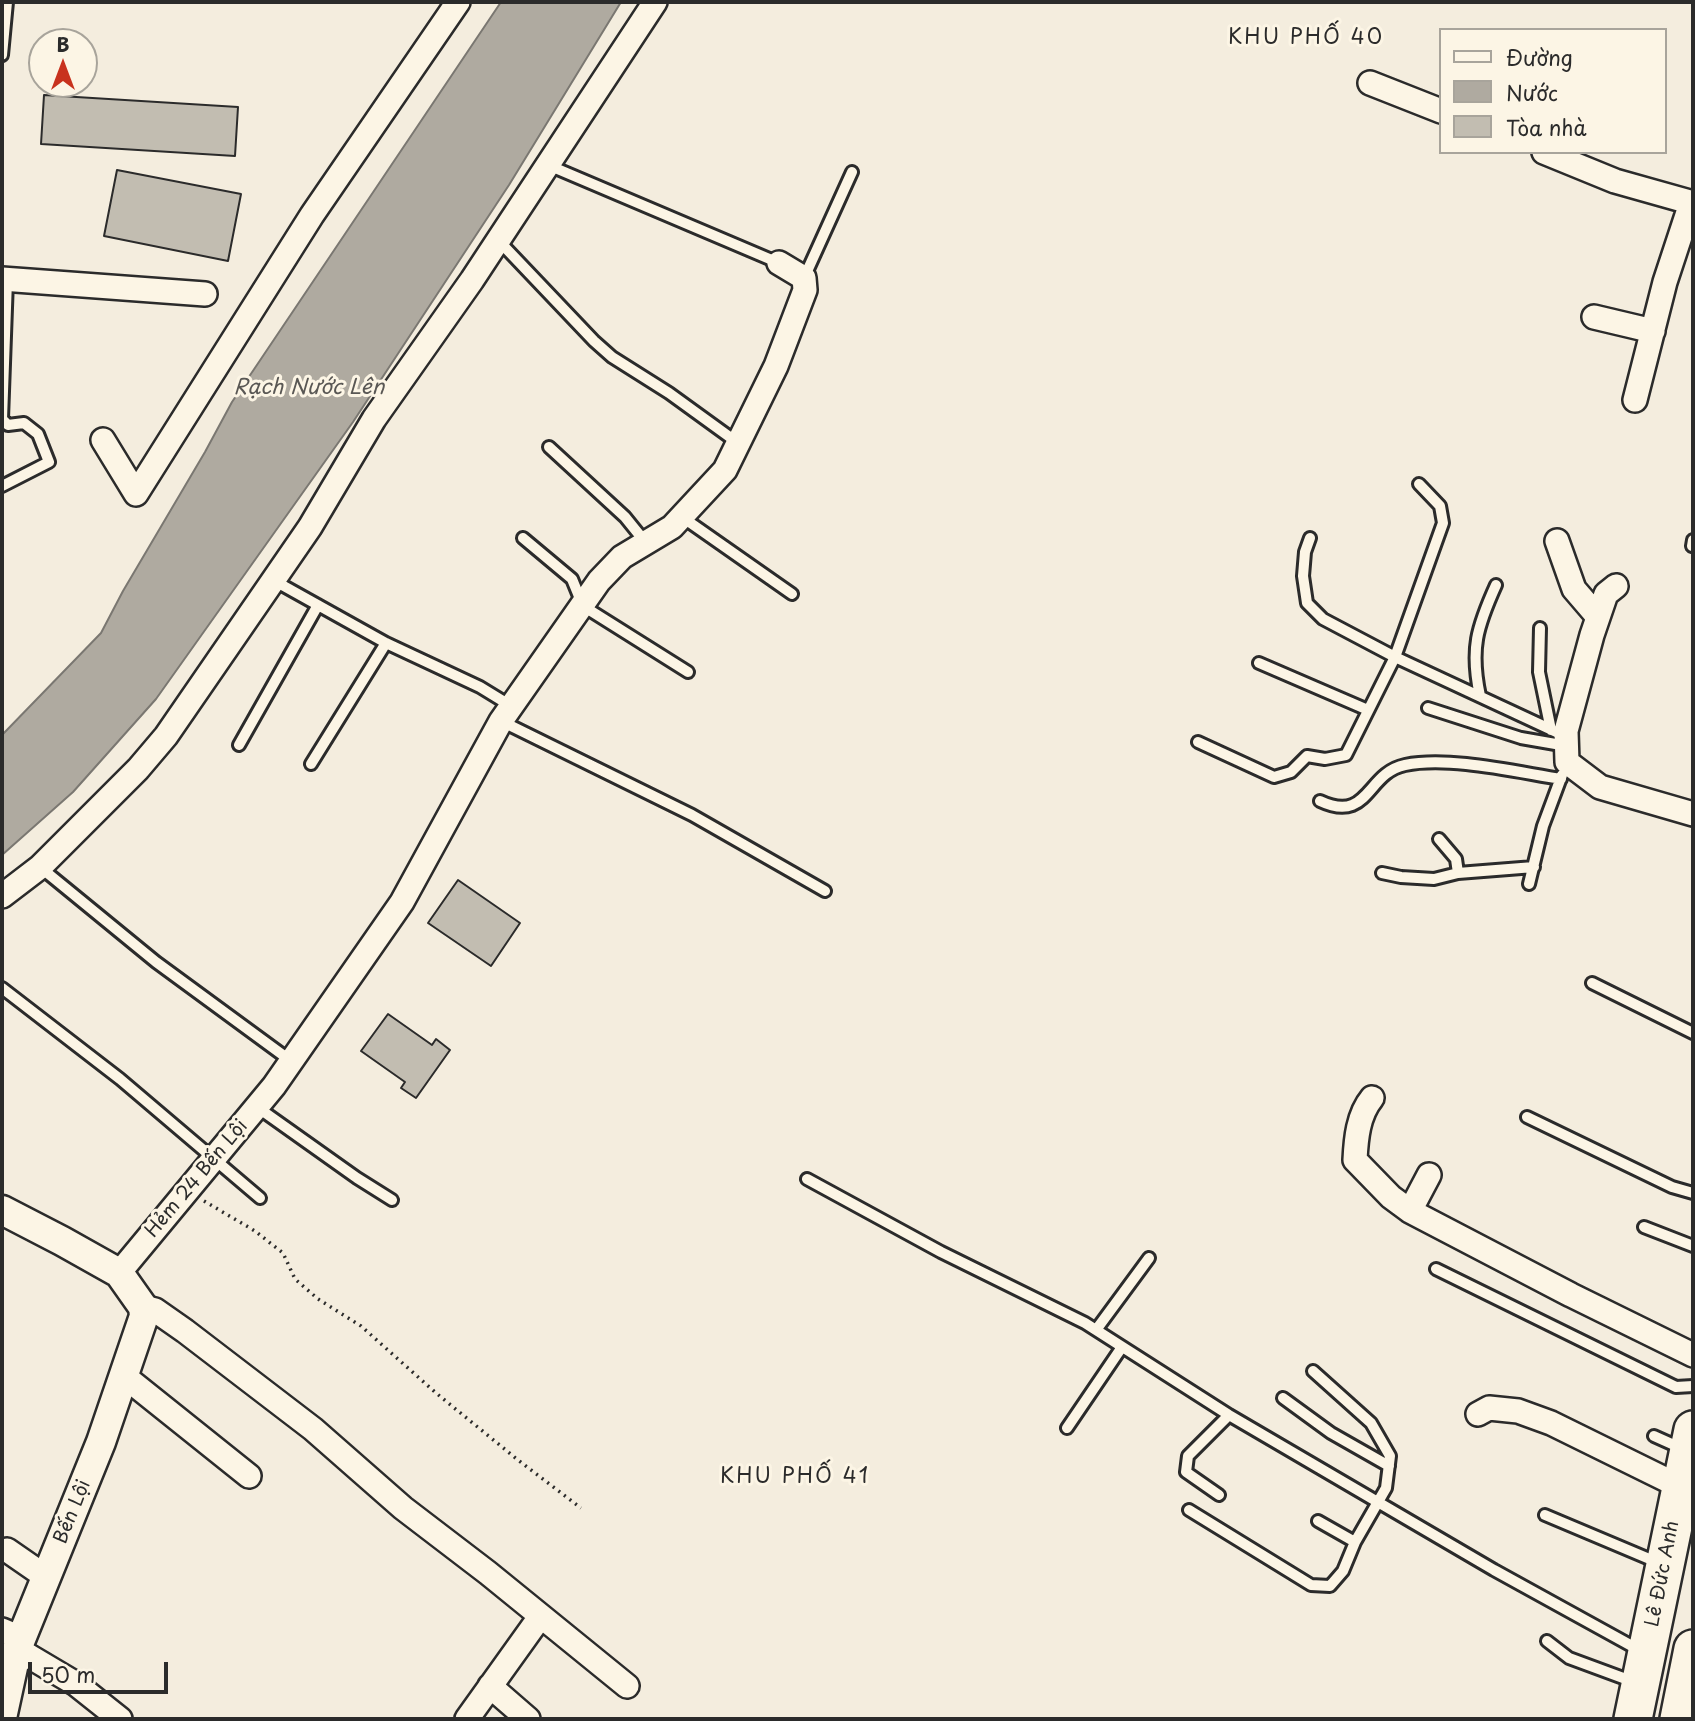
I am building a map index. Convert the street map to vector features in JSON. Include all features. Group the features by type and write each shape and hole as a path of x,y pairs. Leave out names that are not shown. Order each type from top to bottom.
{"highway":[{"name":"Lê Đức Anh","path":"1646,1687 1687,1499 1691,1441"},
{"name":"Lê Đức Anh","path":"1646,1687 1672,1563"},
{"path":"1679,1719 1693,1649"}],"street":[{"path":"103,440 136,494 312,215 458,2"},
{"path":"2,897 40,867 138,769 166,736 310,527 374,419 498,240 655,2"},
{"path":"1370,83 1440,111"},
{"path":"1549,154 1615,181 1692,203 1665,282 1636,400"},
{"path":"779,263 804,278"},
{"name":"Hẻm 24 Bến Lội","path":"119,1273 274,1086 402,902 506,713 599,582 622,557 672,527 725,470 781,354 805,290 804,278"},
{"path":"4,280 205,294"},
{"path":"1594,317 1653,331"},
{"path":"1557,541 1574,589 1598,617"},
{"path":"1616,586 1606,594 1598,617 1562,751 1600,787 1693,814"},
{"path":"1372,1098 1366,1105 1356,1137 1355,1160 1391,1197 1410,1211 1693,1355"},
{"path":"1410,1211 1429,1175"},
{"path":"2,1210 119,1273 143,1307 155,1310 185,1331 313,1429 403,1508 627,1686"},
{"name":"Bến Lội","path":"2,1718 13,1639 46,1577 96,1452 141,1330 143,1307"},
{"path":"124,1376 249,1476"},
{"path":"1478,1414 1489,1408 1518,1411 1551,1423 1687,1499"},
{"path":"7,1550 46,1577"},
{"path":"467,1719 540,1617"},
{"path":"13,1639 120,1719"},
{"path":"490,1686 528,1719"}],"lane":[{"path":"2,55 7,2"},
{"path":"548,165 779,263"},
{"path":"804,278 852,172"},
{"path":"498,240 612,357 738,443"},
{"path":"2,485 49,463 38,434 24,423 8,425 2,419 4,280"},
{"path":"549,447 625,517 646,543"},
{"path":"1198,742 1274,777 1291,772 1307,756 1325,759 1346,755 1395,657 1443,523 1440,506 1419,484"},
{"path":"682,517 792,594"},
{"path":"523,538 572,579 583,606 688,672"},
{"path":"1310,538 1305,552 1303,576 1307,603 1323,619 1395,657 1480,696 1562,751"},
{"path":"273,580 386,643 480,687 506,713 825,891"},
{"path":"1480,696 1475,670 1478,624 1496,585"},
{"path":"239,745 318,605"},
{"path":"1529,884 1562,751 1539,672 1540,628"},
{"path":"311,764 386,643"},
{"path":"1259,663 1368,709"},
{"path":"1428,708 1562,751"},
{"path":"1320,801 1332,807 1352,807 1366,796 1384,774 1404,765 1562,751"},
{"path":"1439,839 1456,859 1458,873"},
{"path":"40,867 166,969 291,1061"},
{"path":"1382,873 1434,879 1458,873 1534,867"},
{"path":"1592,983 1693,1034"},
{"path":"2,988 120,1079 260,1198"},
{"path":"257,1107 392,1200"},
{"path":"1527,1117 1672,1187 1693,1194"},
{"path":"807,1179 941,1252 1096,1330 1229,1415 1377,1502 1646,1687"},
{"path":"1644,1227 1693,1246"},
{"path":"1096,1330 1149,1258"},
{"path":"1436,1269 1676,1387 1693,1386"},
{"path":"1067,1428 1122,1347"},
{"path":"1189,1510 1281,1568 1319,1587 1330,1586 1343,1571 1355,1542 1386,1488 1390,1456 1371,1423 1313,1371"},
{"path":"1283,1398 1331,1433 1389,1465"},
{"path":"1219,1494 1186,1472 1188,1456 1229,1415"},
{"path":"1654,1436 1691,1441"},
{"path":"1545,1515 1672,1563"},
{"path":"1318,1521 1355,1542"},
{"path":"1547,1641 1569,1658 1646,1687"}],"path":[{"path":"187,1191 255,1231 283,1253 295,1279 318,1299 361,1326 467,1418 581,1508"}],"water":[{"name":"Rạch Nước Lên","path":"501,2 621,2 509,185 353,422 156,699 73,792 2,855 2,735 101,633 232,402"}],"building":[{"path":"44,98 92,98 238,107 235,156 41,144"},
{"path":"117,170 241,194 228,261 104,236"},
{"path":"458,880 520,923 491,966 428,923"},
{"path":"388,1014 432,1045 436,1039 450,1050 416,1098 401,1088 405,1082 361,1051"}],"district":[{"name":"KHU PHỐ 40","path":"1306,38"},
{"name":"KHU PHỐ 41","path":"795,1477"}]}
